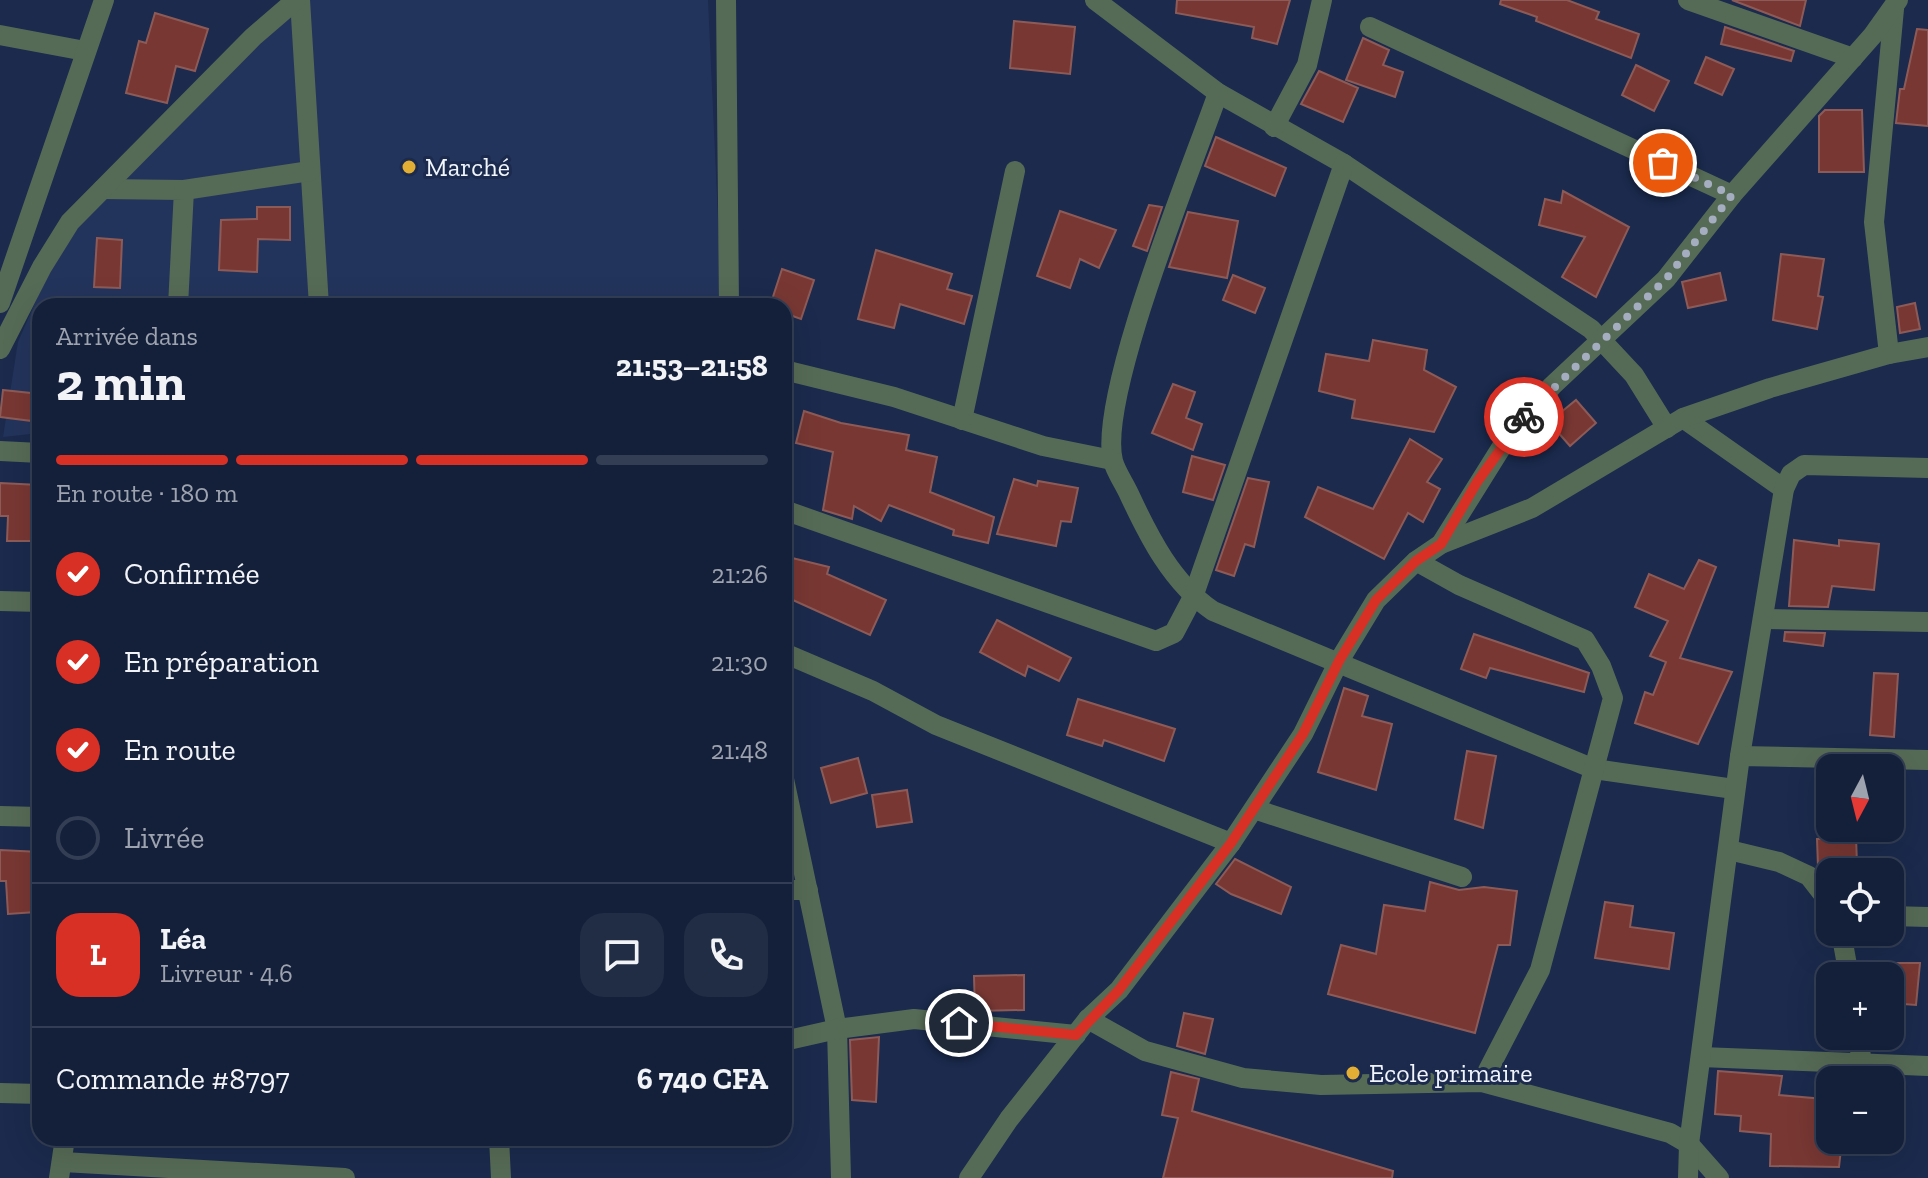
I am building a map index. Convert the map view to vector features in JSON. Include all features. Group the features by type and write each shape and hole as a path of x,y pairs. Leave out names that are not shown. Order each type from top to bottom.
{"street":[{"path":"0,349 6,308 85,51 104,0"},
{"path":"6,308 70,222 253,37 298,0"},
{"path":"298,0 318,298"},
{"path":"726,0 729,298"},
{"path":"1095,0 1218,93 1344,164 1532,288 1601,340 1675,423 1784,489"},
{"path":"1274,127 1307,65 1322,0"},
{"path":"1688,0 1853,58"},
{"path":"1441,544 1511,432 1552,386 1666,279 1732,195 1853,58 1896,4"},
{"path":"1889,354 1874,222 1896,4"},
{"path":"1370,27 1732,195"},
{"path":"0,35 85,51"},
{"path":"1218,93 1129,351 1113,412 1112,460 1156,549 1193,597 1213,611 1594,769 1734,789"},
{"path":"792,513 1156,641 1174,633 1193,597 1344,164"},
{"path":"103,189 184,190 310,171"},
{"path":"962,420 1015,171"},
{"path":"178,298 184,190"},
{"path":"969,1178 1009,1119 1082,1027 1119,990 1231,843 1303,734 1339,661 1376,600 1416,561 1441,544 1532,508 1675,423 1889,354 1928,347"},
{"path":"792,373 894,397 1043,446 1112,460"},
{"path":"0,451 32,453"},
{"path":"1688,1178 1689,1144 1729,850 1734,789 1784,489 1791,474 1804,465 1928,468"},
{"path":"1416,561 1459,585 1585,640 1601,666 1613,698 1540,970 1482,1082"},
{"path":"0,601 32,602"},
{"path":"1763,619 1928,622"},
{"path":"792,656 873,691 936,725 1231,843"},
{"path":"1740,756 1928,760"},
{"path":"1254,809 1462,877"},
{"path":"0,816 32,817"},
{"path":"792,816 837,1029 841,1178"},
{"path":"1729,850 1779,862 1809,876 1816,885"},
{"path":"792,890 808,890"},
{"path":"1904,916 1928,917"},
{"path":"792,1039 837,1029 914,1019 1082,1027 1145,1051 1243,1078 1321,1085 1482,1082 1670,1133 1689,1144 1719,1178"},
{"path":"1860,1050 1862,1064"},
{"path":"1701,1057 1928,1066"},
{"path":"0,1093 32,1094"},
{"path":"64,1146 61,1170 345,1178"},
{"path":"499,1146 501,1178"}],"shaded area":[{"path":"296,0 708,0 722,298 37,298 70,222"},
{"path":"32,310 32,434 3,437 18,342"}],"building":[{"path":"1177,0 1290,0 1277,44 1252,38 1254,27 1176,13"},
{"path":"1501,0 1567,0 1599,12 1596,19 1639,34 1631,58 1536,21 1537,17 1500,4"},
{"path":"1732,0 1806,0 1800,26"},
{"path":"155,13 208,29 195,71 176,66 167,103 126,93 139,41 146,43"},
{"path":"1014,21 1075,27 1070,74 1010,68"},
{"path":"1725,27 1794,51 1791,61 1721,44"},
{"path":"1917,29 1928,30 1928,126 1896,123 1900,89 1904,89"},
{"path":"1363,38 1389,50 1383,65 1403,72 1395,97 1346,80"},
{"path":"1706,57 1734,69 1722,95 1695,83"},
{"path":"1636,65 1669,81 1654,111 1622,95"},
{"path":"1319,71 1358,88 1343,122 1301,104"},
{"path":"1825,110 1862,110 1864,172 1819,172 1819,116"},
{"path":"1216,137 1286,168 1275,196 1205,166"},
{"path":"1563,191 1629,227 1596,297 1562,277 1585,237 1539,225 1545,199 1561,203"},
{"path":"1149,205 1162,207 1147,251 1133,246"},
{"path":"257,207 290,207 290,240 258,239 257,272 219,270 221,220 257,219"},
{"path":"1060,211 1116,230 1099,268 1080,259 1070,288 1037,276"},
{"path":"1188,212 1238,221 1227,278 1169,267"},
{"path":"97,238 122,240 120,288 94,287"},
{"path":"876,250 952,274 947,289 972,296 964,324 900,304 894,328 858,319"},
{"path":"1781,254 1824,259 1818,296 1823,297 1817,329 1773,320"},
{"path":"782,269 814,280 801,319 792,316 792,298 773,298"},
{"path":"1720,273 1726,300 1688,308 1682,282"},
{"path":"1233,275 1265,288 1255,313 1223,300"},
{"path":"1915,303 1920,329 1900,333 1897,307"},
{"path":"1373,340 1427,350 1424,370 1456,387 1434,432 1352,418 1355,400 1319,391 1326,354 1369,361"},
{"path":"1173,384 1195,392 1186,418 1202,424 1193,450 1152,433"},
{"path":"3,390 32,393 32,421 0,417"},
{"path":"1576,400 1596,423 1570,446 1549,422"},
{"path":"804,411 841,423 909,435 906,450 937,457 930,492 994,517 988,543 953,535 954,530 889,505 881,521 854,506 852,519 823,510 833,452 796,443"},
{"path":"1410,439 1442,459 1427,482 1440,489 1423,522 1408,513 1384,559 1305,517 1318,487 1373,509"},
{"path":"1192,456 1225,465 1213,500 1183,492"},
{"path":"1248,478 1269,482 1254,547 1245,544 1234,576 1216,570"},
{"path":"1014,479 1037,486 1038,481 1078,488 1071,522 1061,521 1056,546 997,534"},
{"path":"0,483 32,485 32,541 7,541 8,516 0,516"},
{"path":"1794,540 1839,546 1839,540 1879,544 1874,590 1832,586 1828,607 1789,606"},
{"path":"792,558 829,567 827,574 886,600 870,635 792,600"},
{"path":"1699,560 1716,567 1680,658 1732,672 1698,744 1635,723 1645,692 1653,695 1666,662 1650,656 1668,621 1635,607 1649,574 1684,589"},
{"path":"997,620 1071,658 1059,681 1028,666 1025,676 980,652"},
{"path":"1785,632 1825,633 1823,646 1784,641"},
{"path":"1474,634 1589,673 1584,692 1490,668 1486,678 1461,669"},
{"path":"1874,673 1898,674 1894,737 1870,735"},
{"path":"1344,688 1368,696 1362,716 1392,724 1376,790 1318,772"},
{"path":"1078,699 1175,729 1164,761 1104,740 1102,746 1067,735"},
{"path":"1467,751 1496,756 1483,828 1455,819"},
{"path":"858,758 867,793 831,803 821,768"},
{"path":"907,790 912,822 877,827 872,795"},
{"path":"1817,842 1856,842 1857,858 1818,858"},
{"path":"0,850 32,852 32,912 8,914 6,881 0,881"},
{"path":"1235,859 1291,887 1281,914 1231,894 1216,884"},
{"path":"1430,882 1459,890 1484,887 1517,891 1510,945 1498,945 1475,1033 1328,994 1341,945 1376,954 1384,905 1425,911"},
{"path":"1605,902 1633,906 1630,927 1674,933 1669,969 1595,958"},
{"path":"1904,963 1920,963 1916,1005 1904,1004"},
{"path":"1024,975 1024,1010 975,1011 974,976"},
{"path":"1184,1013 1213,1019 1205,1054 1177,1046"},
{"path":"879,1037 876,1102 852,1100 850,1040"},
{"path":"1718,1071 1782,1076 1779,1095 1816,1098 1816,1154 1840,1154 1839,1167 1770,1166 1771,1134 1740,1131 1741,1116 1715,1114"},
{"path":"1171,1072 1199,1079 1192,1111 1393,1171 1392,1178 1163,1178 1178,1118 1162,1115"}],"way so far":[{"path":"1524,417 1552,386 1666,279 1732,195 1663,163"}],"place":[{"name":"Marché","path":"409,167"},
{"name":"Ecole primaire","path":"1353,1073"}],"route":[{"path":"959,1023 1076,1035 1119,990 1231,843 1271,784 1303,734 1339,661 1376,600 1416,561 1441,544 1477,482 1524,417"}]}
